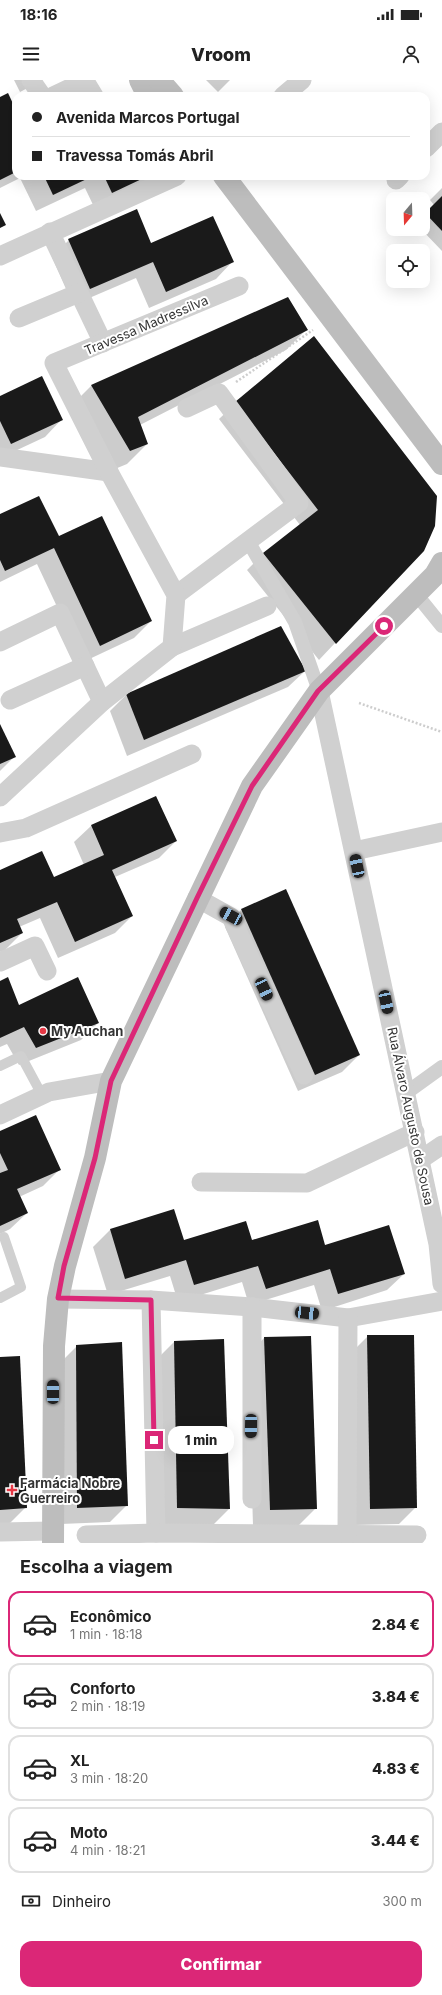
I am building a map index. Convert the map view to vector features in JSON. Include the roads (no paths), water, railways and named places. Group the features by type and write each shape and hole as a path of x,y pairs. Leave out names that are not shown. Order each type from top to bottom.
{"main road":[{"path":"140,80 146,92"},
{"path":"159,80 170,92"},
{"path":"227,180 442,463"},
{"path":"53,1537 54,1346 58,1298 64,1266 95,1158 111,1081 197,898 252,786 318,691 440,570"}],"street":[{"path":"31,80 39,92"},
{"path":"288,92 302,80"},
{"path":"62,92 85,81 92,92"},
{"path":"430,144 442,132"},
{"path":"0,256 50,232 168,180"},
{"path":"50,232 104,343"},
{"name":"Travessa Madressilva","path":"108,472 54,364 239,286"},
{"path":"19,318 79,293"},
{"path":"176,595 299,503 219,394 187,408"},
{"path":"0,457 108,472 176,595 172,647"},
{"path":"248,541 295,622 318,691"},
{"path":"416,594 442,626"},
{"path":"0,797 102,702 172,647 267,606"},
{"path":"0,642 60,613 102,702"},
{"path":"10,700 85,666"},
{"name":"Rua Álvaro Augusto de Sousa","path":"318,691 354,851 438,1244 442,1284"},
{"path":"0,833 26,828 192,754"},
{"path":"354,851 442,832"},
{"path":"197,898 231,916 304,1075"},
{"path":"0,962 35,946 48,971"},
{"path":"406,1093 442,1068"},
{"path":"0,1115 48,1092 111,1081"},
{"path":"201,1182 307,1183 414,1132"},
{"path":"420,1160 442,1145"},
{"path":"58,1298 151,1300 252,1307 348,1318 442,1301"},
{"path":"151,1300 156,1533"},
{"path":"252,1307 252,1499"},
{"path":"347,1535 348,1318"},
{"path":"0,1532 53,1537"},
{"path":"86,1535 156,1533 416,1535"}],"lane":[{"path":"0,1066 21,1056 42,1095"},
{"path":"0,1298 21,1286 4,1237"}],"place":[{"name":"My Auchan","path":"43,1031"},
{"name":"Farmácia Nobre Guerreiro","path":"12,1490"}]}
